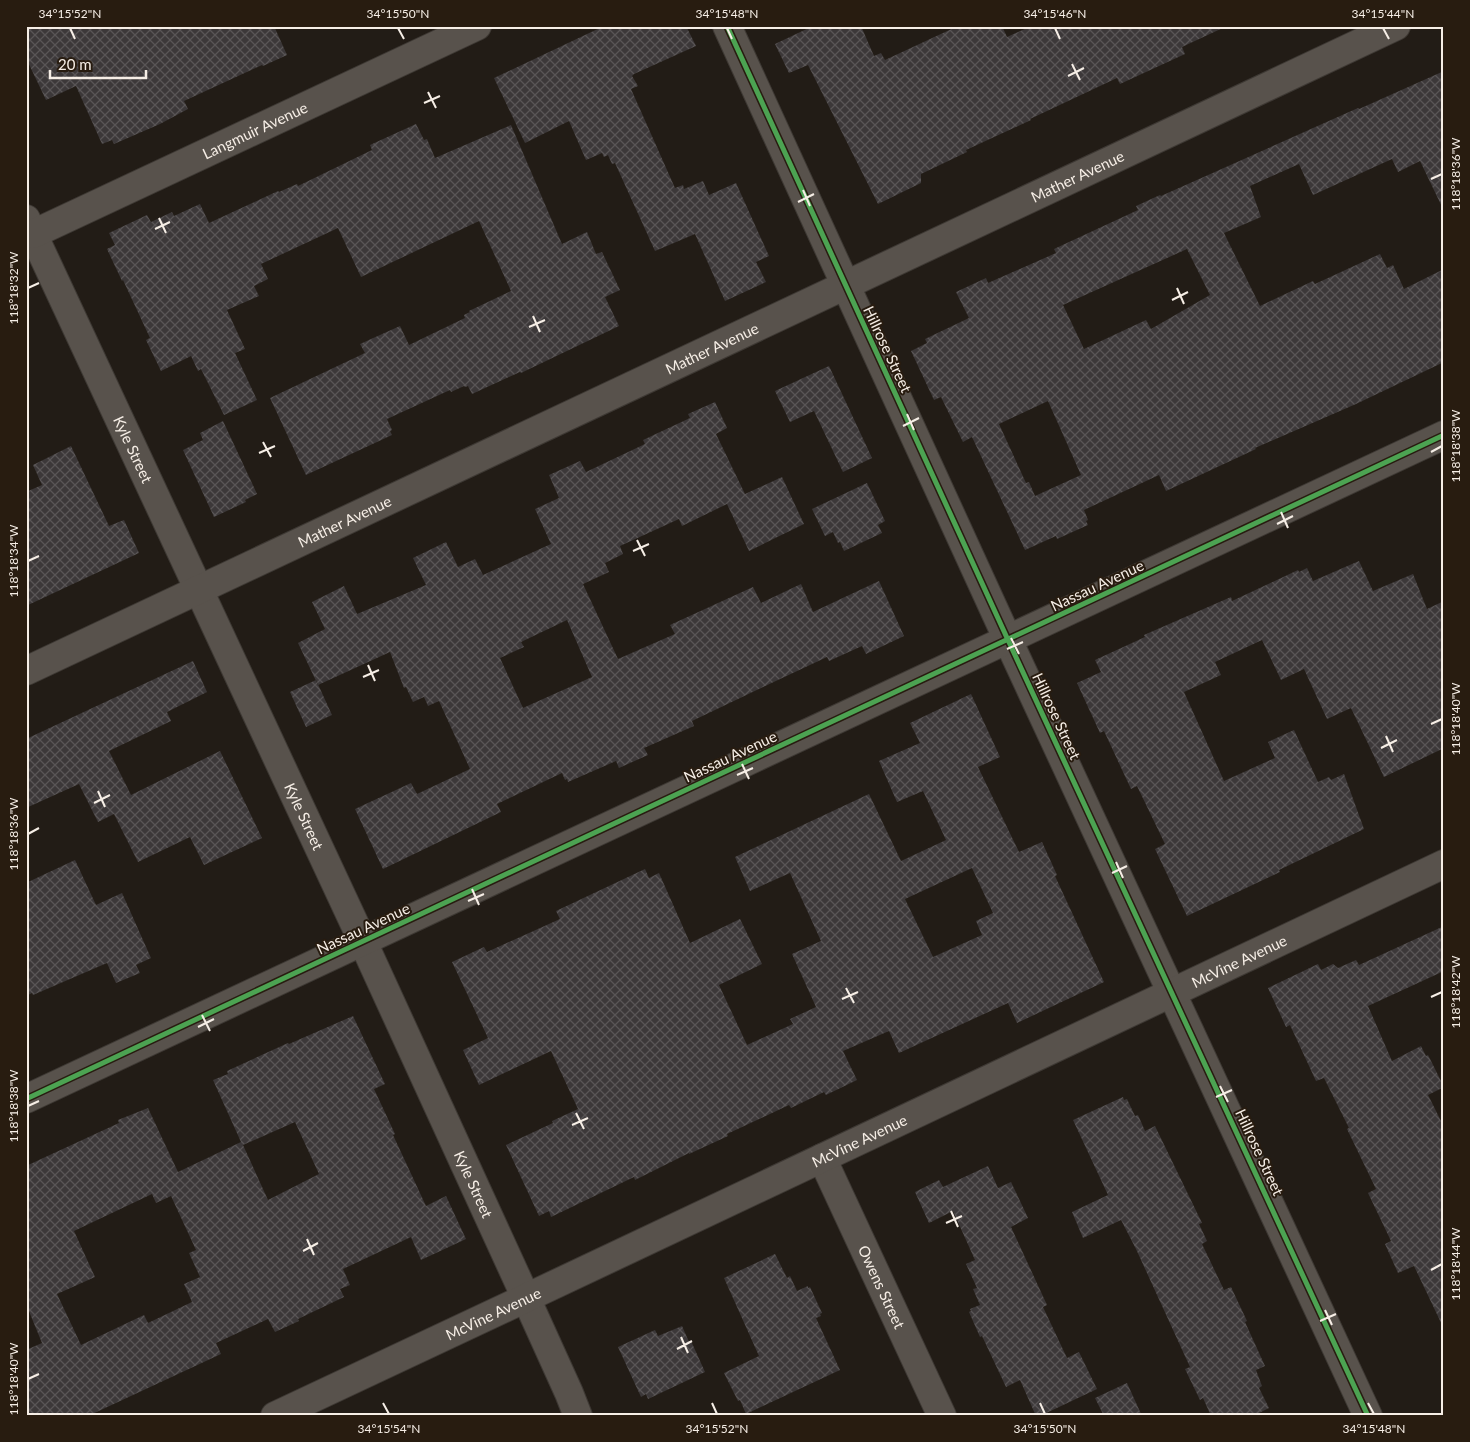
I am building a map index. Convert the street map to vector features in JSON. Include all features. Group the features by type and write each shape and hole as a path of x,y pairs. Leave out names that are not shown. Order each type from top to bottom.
{"street":[{"name":"Langmuir Avenue","path":"30,226 477,26"},
{"name":"Hillrose Street","path":"727,26 1008,640 1368,1416"},
{"name":"Mather Avenue","path":"26,671 1396,26"},
{"name":"Kyle Street","path":"30,226 363,942 578,1416"},
{"name":"Nassau Avenue","path":"26,1099 1444,435"},
{"name":"McVine Avenue","path":"274,1416 1444,864"},
{"name":"Owens Street","path":"822,1158 942,1416"}],"building":[{"path":"26,26 274,26 287,55 184,101 188,109 160,124 114,144 112,140 102,144 76,86 46,100 26,58"},
{"path":"604,26 686,26 696,46 634,74 632,76 638,86 631,89 675,188 683,185 684,189 703,181 709,195 736,183 769,256 756,262 766,282 725,301 695,234 655,251 615,163 612,164 608,155 604,157 602,153 586,160 569,121 525,143 494,78"},
{"path":"813,26 861,26 874,56 881,53 885,60 958,26 1002,26 1007,37 1031,26 1227,26 1182,47 1185,54 1120,84 1117,78 966,150 967,152 921,174 921,183 878,204 808,65 789,73 775,44"},
{"path":"1444,71 1444,211 1420,161 1398,172 1392,159 1313,195 1299,164 1250,186 1261,217 1224,233 1260,306 1313,281 1315,284 1380,254 1387,268 1393,265 1404,289 1444,269 1444,362 1356,404 1255,448 1166,491 1159,475 1084,510 1088,525 1057,539 1056,536 1025,550 972,437 963,442 941,397 934,400 911,351 927,343 925,339 969,318 956,292 986,278 988,283 1056,253 1054,249 1138,210 1136,206","holes":["1187,249 1210,295 1151,329 1146,320 1084,349 1063,305","1048,401 1081,475 1035,496 1029,482 1026,483 999,424"]},
{"path":"416,124 424,140 427,139 435,158 511,125 562,244 587,232 596,254 602,252 620,290 605,297 619,326 521,373 472,394 468,386 451,392 450,390 387,419 392,435 306,475 270,398 365,353 360,344 400,326 409,345 465,318 464,315 469,311 511,291 479,221 361,277 338,228 261,264 268,279 254,286 259,296 227,310 245,349 235,353 257,400 224,415 201,369 198,371 191,356 161,371 146,340 150,338 107,249 115,245 109,233 147,215 151,222 172,212 174,216 200,204 209,223 278,191 297,184 298,186 372,150 370,145"},
{"path":"829,366 872,458 843,472 814,411 790,422 775,391"},
{"path":"715,402 727,428 716,434 745,494 782,477 804,524 749,551 727,504 682,526 679,519 620,546 623,554 605,563 609,572 583,584 618,659 675,634 670,625 753,587 761,603 801,584 813,612 879,581 904,636 866,654 862,646 829,661 827,657 692,721 694,726 644,748 648,755 619,768 616,761 568,782 562,773 497,804 501,812 383,869 355,809 411,783 417,794 470,769 439,701 428,706 424,697 413,702 406,687 404,688 390,652 318,685 298,643 325,629 312,602 344,586 357,614 426,585 413,558 446,542 458,567 475,559 483,575 551,544 535,509 559,498 549,475 580,461 586,472 645,444 643,440 690,418 688,414","holes":["567,620 592,677 523,708 500,658 524,647 521,642"]},
{"path":"223,421 257,494 245,500 246,502 214,517 183,450 203,440 200,433"},
{"path":"71,446 109,526 124,520 139,553 26,606 26,492 42,485 33,465"},
{"path":"867,483 885,521 878,525 882,533 844,551 833,532 825,536 812,509"},
{"path":"1359,561 1373,591 1413,574 1427,609 1444,601 1444,748 1384,777 1351,708 1327,719 1304,669 1281,680 1262,640 1215,662 1221,675 1184,692 1224,781 1275,758 1268,742 1294,730 1318,782 1329,777 1331,780 1344,774 1364,829 1279,870 1280,872 1187,916 1155,849 1165,844 1137,786 1131,789 1104,731 1100,733 1077,683 1101,672 1095,660 1145,637 1144,635 1231,597 1232,601 1298,570 1299,572 1307,568 1313,581"},
{"path":"193,661 207,692 167,712 171,721 109,751 131,795 220,751 262,838 204,865 190,837 138,862 114,814 98,822 79,784 26,808 26,739"},
{"path":"316,680 332,715 306,727 290,692"},
{"path":"971,694 1000,757 978,767 1019,852 1042,842 1057,875 1055,876 1104,982 1017,1023 1008,1003 899,1053 889,1031 843,1051 857,1080 826,1095 824,1092 791,1108 789,1105 635,1180 634,1177 551,1217 549,1211 539,1216 506,1145 578,1109 551,1051 479,1085 463,1050 488,1038 452,962 484,947 487,952 560,919 556,911 645,869 649,878 659,873 690,943 740,919 762,964 719,985 747,1045 793,1024 790,1019 816,1007 792,954 821,941 790,873 750,891 735,857 869,794 901,861 946,840 923,791 897,802 879,761 920,743 910,723","holes":["972,868 993,913 976,921 982,935 933,957 905,899"]},
{"path":"75,860 96,905 122,893 151,958 136,965 140,973 116,983 107,963 33,995 32,993 26,996 26,883"},
{"path":"1444,926 1444,971 1368,1006 1392,1061 1421,1046 1426,1056 1428,1055 1444,1087 1428,1095 1444,1127 1444,1329 1414,1266 1398,1273 1385,1244 1391,1241 1368,1193 1376,1189 1347,1129 1349,1128 1324,1078 1316,1081 1290,1025 1286,1027 1268,988 1318,964 1321,970 1333,964 1338,968 1356,960 1359,965"},
{"path":"353,1016 385,1084 374,1089 426,1206 446,1196 466,1239 421,1260 411,1237 343,1269 350,1285 340,1289 344,1297 275,1332 268,1319 216,1343 221,1354 88,1416 26,1416 26,1350 42,1343 26,1304 26,1166 119,1123 118,1120 148,1108 178,1172 241,1142 213,1080 228,1074 227,1071","holes":["295,1122 319,1174 268,1200 243,1145","152,1194 156,1203 171,1196 196,1250 189,1253 200,1277 184,1284 192,1302 148,1323 144,1315 81,1345 57,1294 95,1277 74,1231"]},
{"path":"1123,1097 1124,1100 1127,1099 1135,1116 1138,1115 1145,1131 1155,1126 1202,1223 1199,1224 1207,1241 1202,1244 1224,1290 1231,1287 1247,1321 1245,1322 1265,1366 1256,1370 1262,1386 1259,1388 1269,1408 1253,1416 1211,1416 1203,1398 1200,1400 1185,1369 1190,1367 1121,1220 1083,1238 1072,1212 1108,1195 1073,1120"},
{"path":"988,1166 998,1188 1011,1182 1028,1218 1011,1227 1047,1305 1043,1307 1067,1358 1079,1352 1097,1389 1040,1416 1036,1416 1020,1380 1006,1387 969,1312 971,1311 970,1309 980,1305 973,1289 977,1288 966,1264 975,1260 953,1211 929,1223 915,1192 939,1180 943,1187"},
{"path":"775,1254 787,1278 790,1276 797,1291 808,1286 808,1288 810,1287 822,1313 820,1314 821,1316 816,1318 840,1370 746,1414 724,1373 759,1356 724,1278"},
{"path":"682,1326 705,1372 648,1399 646,1394 641,1397 618,1347 655,1330 658,1336"},
{"path":"1127,1383 1142,1416 1104,1416 1095,1398"}],"cycle path":[{"path":"727,26 1008,640 1368,1416"},
{"path":"26,1099 1444,435"}]}
